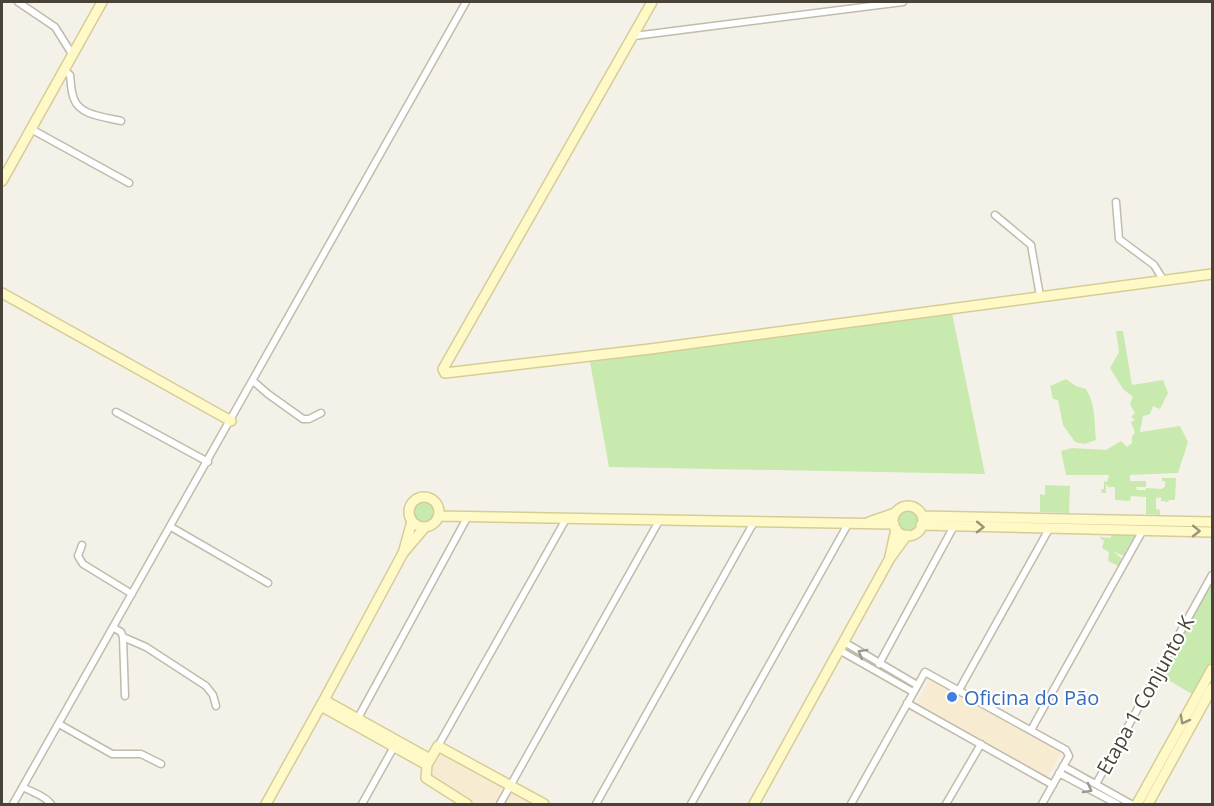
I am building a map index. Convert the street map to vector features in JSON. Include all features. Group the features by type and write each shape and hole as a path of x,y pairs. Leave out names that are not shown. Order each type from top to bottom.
{"street":[{"path":"18,2 55,27 72,54"},
{"path":"2,181 102,2"},
{"path":"14,804 466,2"},
{"path":"652,2 443,369 445,373 650,349 1212,274"},
{"path":"634,36 903,2"},
{"path":"63,70 70,75 72,96 78,106 87,112 121,121"},
{"path":"31,129 129,183"},
{"path":"1116,202 1119,239 1158,268 1164,281"},
{"path":"995,215 1031,244 1040,297"},
{"path":"2,293 231,421"},
{"path":"253,381 267,394 303,419 309,419 321,413"},
{"path":"116,412 208,462"},
{"path":"266,804 404,553 425,527 433,524 438,516 436,503 424,497 415,500 409,507 412,521 404,553"},
{"path":"867,523 907,506 916,508 922,521"},
{"path":"890,558 895,513"},
{"path":"438,516 867,523 895,527 908,535"},
{"path":"358,718 468,516"},
{"path":"461,803 427,780 425,775 429,762 566,519"},
{"path":"412,521 425,527"},
{"path":"500,804 659,521"},
{"path":"922,521 1138,527 1212,532"},
{"path":"922,521 954,526 1044,525"},
{"path":"754,804 890,558 908,535 916,533 922,521"},
{"path":"596,804 754,522"},
{"path":"1138,527 1212,522"},
{"path":"691,804 848,524"},
{"path":"958,690 1044,525"},
{"path":"879,664 954,526"},
{"path":"171,527 268,583"},
{"path":"1031,730 1138,527"},
{"path":"82,545 78,556 83,564 132,594"},
{"name":"Etapa 1 Conjunto K","path":"1096,784 1212,575"},
{"path":"114,628 121,632 123,637 125,696"},
{"path":"123,637 146,646 206,686 213,695 216,706"},
{"path":"841,646 879,664 915,689"},
{"path":"841,646 915,689"},
{"path":"851,804 926,672 1066,750 1069,756 1042,804"},
{"path":"1137,804 1212,672"},
{"path":"1148,804 1212,688"},
{"path":"323,703 358,718 396,744"},
{"path":"323,703 429,762"},
{"path":"908,703 1053,785"},
{"path":"59,724 112,754 141,754 161,764"},
{"path":"362,804 396,744"},
{"path":"946,804 981,744"},
{"path":"438,746 544,804"},
{"path":"1063,766 1131,804"},
{"path":"1059,773 1117,804"},
{"path":"24,787 34,794 44,796 51,804"}],"shaded area":[{"path":"930,679 1062,752 1047,778 917,703"},
{"path":"442,752 534,804 476,804 428,777"}],"green space":[{"path":"952,313 985,474 609,467 590,362"},
{"path":"1116,331 1123,331 1132,385 1163,380 1168,393 1160,409 1153,406 1150,414 1143,416 1140,432 1180,426 1188,442 1178,473 1130,475 1130,481 1146,481 1146,487 1136,487 1137,490 1161,489 1165,487 1165,481 1162,481 1162,478 1176,478 1175,500 1168,502 1161,501 1161,497 1156,498 1156,509 1160,510 1160,515 1146,514 1146,497 1131,496 1130,501 1115,500 1115,487 1108,487 1106,484 1106,493 1102,493 1104,481 1107,482 1109,475 1066,475 1061,451 1072,448 1106,450 1121,441 1127,447 1132,443 1132,436 1135,433 1131,422 1135,420 1131,417 1135,413 1130,404 1133,397 1123,389 1110,368 1119,352"},
{"path":"1066,379 1086,389 1092,401 1096,440 1084,444 1075,442 1063,425 1058,400 1053,399 1050,386"},
{"path":"1045,485 1070,486 1069,513 1040,512 1040,494 1045,495"},
{"path":"424,500 429,501 435,507 435,517 429,523 424,524 419,523 413,517 412,512 413,507 419,501"},
{"path":"908,509 916,513 920,521 916,529 908,533 900,529 896,521 900,513"},
{"path":"1111,534 1135,535 1123,556 1113,551 1122,559 1118,566 1108,561 1109,552 1102,548 1104,541 1099,537 1111,538"},
{"path":"1212,582 1212,662 1194,695 1161,676"}],"place":[{"name":"Oficina do Pão","path":"952,697"}]}
